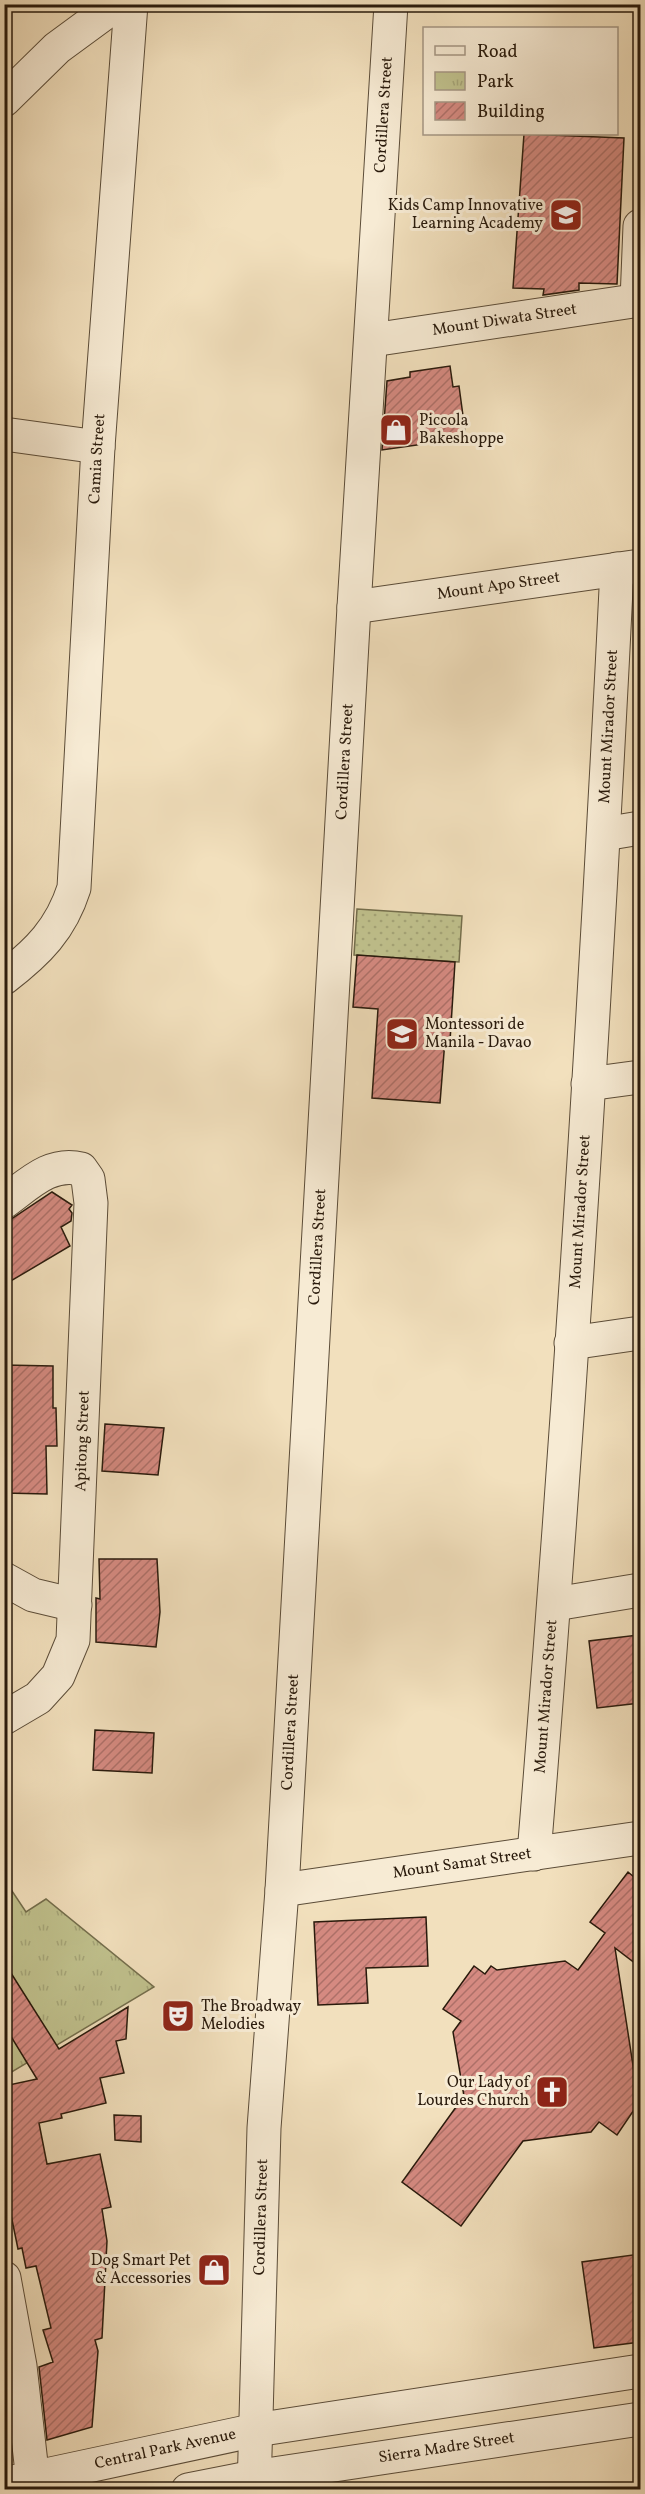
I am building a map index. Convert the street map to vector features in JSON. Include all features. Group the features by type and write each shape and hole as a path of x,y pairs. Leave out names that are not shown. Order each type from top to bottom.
{"street":[{"path":"4,100 57,48 117,4"},
{"name":"Camia Street","path":"4,978 31,957 49,937 66,912 74,888 98,447 131,4"},
{"name":"Cordillera Street","path":"254,2483 264,2128 282,1890 354,607 391,4"},
{"name":"Mount Diwata Street","path":"372,340 639,301 640,226"},
{"path":"4,434 98,447"},
{"name":"Mount Apo Street","path":"354,607 629,567"},
{"name":"Mount Mirador Street","path":"534,1854 555,1604 604,834 629,567"},
{"path":"604,834 640,828"},
{"path":"588,1084 640,1077"},
{"name":"Apitong Street","path":"4,1202 50,1169 72,1167 81,1169 88,1179 91,1203 73,1641 58,1676 38,1698 4,1718"},
{"path":"571,1343 640,1333"},
{"path":"4,1580 33,1595 75,1605"},
{"path":"555,1604 640,1590"},
{"name":"Mount Samat Street","path":"282,1890 640,1838"},
{"path":"4,2278 20,2366 24,2483"},
{"path":"256,2430 640,2372"},
{"path":"543,2386 548,2433"},
{"name":"Sierra Madre Street","path":"254,2483 640,2419"},
{"name":"Central Park Avenue","path":"24,2483 256,2430"},
{"path":"188,2490 254,2483"}],"green space":[{"path":"357,909 462,916 459,962 354,955"},
{"path":"4,1879 26,1912 46,1899 154,1987 5,2076"}],"building":[{"name":"Kids Camp Innovative Learning Academy","path":"524,135 624,138 617,284 579,283 579,290 543,295 544,289 513,288"},
{"path":"450,366 453,387 459,386 466,438 382,450 387,381 410,377 410,372"},
{"path":"357,955 455,962 450,1041 445,1040 440,1103 372,1098 378,1009 353,1007"},
{"path":"52,1192 72,1205 69,1209 72,1213 71,1221 61,1227 70,1246 4,1285 4,1224"},
{"path":"4,1365 53,1366 53,1408 56,1408 57,1446 46,1446 47,1494 4,1493"},
{"path":"105,1424 164,1428 158,1475 102,1471"},
{"path":"99,1559 157,1559 160,1612 156,1647 96,1642 96,1598 100,1599"},
{"path":"638,1635 640,1703 597,1708 589,1641"},
{"path":"95,1730 154,1733 152,1773 93,1770"},
{"name":"Our Lady of Lourdes Church","path":"628,1872 640,1882 640,1967 615,1948 636,2085 640,2088 640,2101 617,2135 599,2122 591,2132 523,2141 461,2226 402,2182 464,2096 453,2032 461,2021 443,2009 474,1966 485,1974 491,1966 497,1970 565,1961 578,1970 605,1933 590,1922"},
{"path":"426,1917 428,1966 366,1968 368,2003 318,2005 314,1922"},
{"path":"4,1962 59,2049 128,2007 126,2039 116,2041 124,2073 100,2078 106,2103 61,2114 62,2118 39,2123 47,2164 100,2154 111,2207 102,2209 107,2241 102,2338 95,2340 98,2351 92,2427 47,2440 39,2367 53,2362 43,2330 51,2328 36,2266 26,2268 22,2248 18,2249 4,2181 4,2086 37,2079 4,2025"},
{"path":"114,2115 141,2116 141,2142 115,2140"},
{"path":"640,2254 640,2342 594,2348 582,2262"}],"place":[{"name":"Kids Camp Innovative Learning Academy","path":"566,215"},
{"name":"Piccola Bakeshoppe","path":"396,430"},
{"name":"Montessori de Manila - Davao","path":"402,1034"},
{"name":"The Broadway Melodies","path":"178,2016"},
{"name":"Our Lady of Lourdes Church","path":"552,2092"},
{"name":"Dog Smart Pet & Accessories","path":"214,2270"}]}
